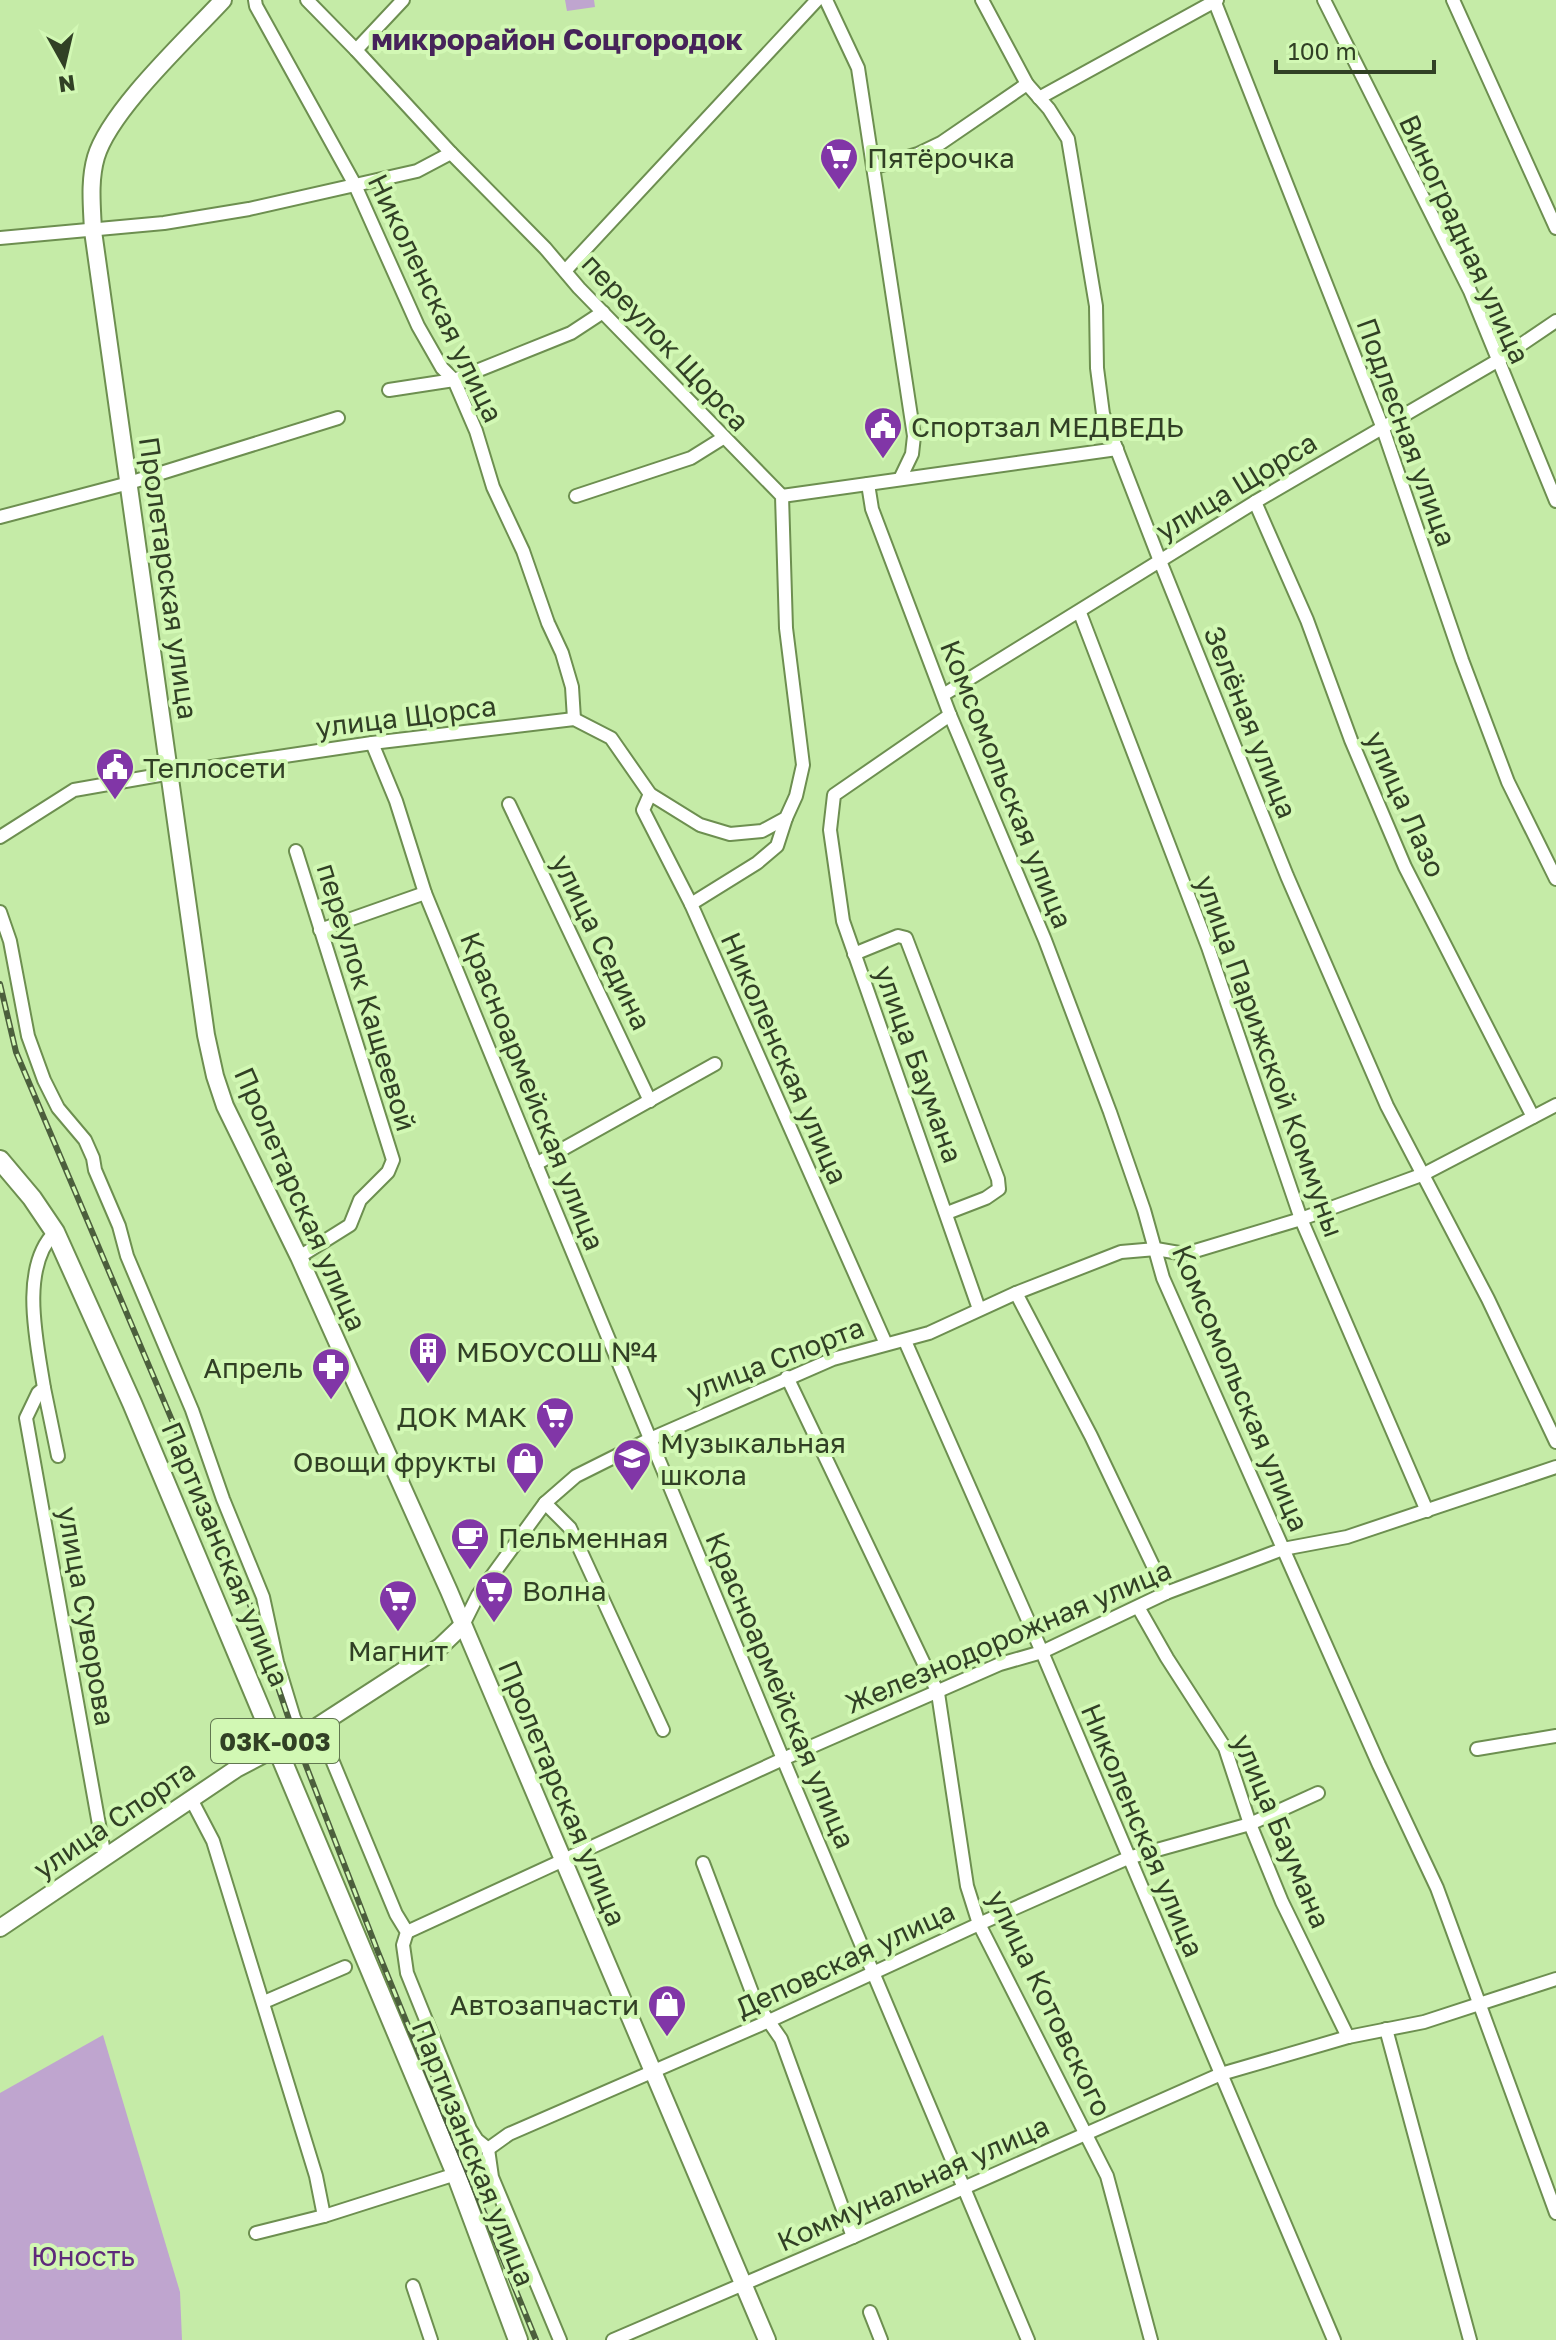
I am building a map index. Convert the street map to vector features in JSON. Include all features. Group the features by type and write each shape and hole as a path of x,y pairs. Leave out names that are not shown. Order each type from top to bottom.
{"main road":[{"name":"Партизанская улица","path":"0,1160 55,1232 132,1403 456,2174 515,2340"}],"street":[{"name":"Пролетарская улица","path":"223,0 115,119 97,155 92,179 93,231 206,1035 215,1076 239,1136 299,1257 463,1625 767,2340"},
{"name":"Николенская улица","path":"255,0 354,183 418,326 442,368 454,380 476,431 493,487 523,551 562,653 572,687 574,719"},
{"name":"переулок Щорса","path":"307,0 723,438 782,496"},
{"path":"356,50 403,0"},
{"path":"565,271 817,0"},
{"path":"826,0 858,68 875,167 914,436 912,454 900,479"},
{"name":"Зелёная улица","path":"982,0 1027,84 1068,139 1096,306 1097,368 1103,414 1160,561 1287,876 1387,1106 1488,1299 1556,1442"},
{"path":"1039,98 1215,0"},
{"name":"Подлесная улица","path":"1215,0 1382,426 1462,660 1508,782 1556,879"},
{"name":"Виноградная улица","path":"1324,0 1470,291 1556,501"},
{"path":"1453,0 1556,228"},
{"path":"875,167 918,154 941,143 1027,84"},
{"path":"0,238 164,223 249,209 417,171 451,153"},
{"path":"389,390 454,380 571,333 603,312"},
{"name":"улица Щорса","path":"943,695 1255,502 1497,361 1556,321"},
{"path":"0,517 129,483 338,418"},
{"path":"576,496 691,458 723,438"},
{"path":"691,904 757,863 777,846 796,796 803,765 786,628 782,496 1117,449"},
{"name":"Комсомольская улица","path":"868,484 872,509 950,715 1056,968 1110,1112 1163,1278 1379,1765 1437,1888 1482,2003 1556,2213"},
{"name":"улица Лазо","path":"1255,502 1307,620 1351,740 1405,867 1533,1117"},
{"name":"улица Парижской Коммуны","path":"1080,613 1208,947 1301,1219 1427,1511"},
{"name":"улица Баумана","path":"950,715 834,795 830,830 843,921 979,1309"},
{"path":"574,719 611,738 650,794 700,825 730,834 762,831 786,818"},
{"name":"улица Щорса","path":"0,837 74,790 372,743 574,719"},
{"name":"Красноармейская улица","path":"372,743 396,801 425,893 536,1164 1028,2340"},
{"name":"Николенская улица","path":"650,794 643,810 691,904 886,1344"},
{"name":"улица Седина","path":"509,804 650,1101"},
{"name":"переулок Кащеевой","path":"296,851 393,1160 388,1172 360,1200 350,1225 299,1257"},
{"path":"320,930 425,893"},
{"name":"Партизанская улица","path":"0,912 10,941 25,1026 44,1080 58,1108 85,1140 119,1226 127,1256 192,1410 223,1499 263,1597 277,1662 294,1718 302,1733"},
{"path":"854,954 898,936 906,938 998,1179 999,1189 986,1198 947,1213"},
{"path":"536,1164 715,1064"},
{"name":"улица Спорта","path":"0,1928 236,1769 318,1726 440,1647 463,1625 478,1595 545,1503 576,1476 650,1439 833,1359 929,1333 1016,1293 1121,1252 1156,1249 1185,1254 1301,1219 1424,1174 1556,1105"},
{"path":"55,1232 42,1244 32,1299 44,1388 58,1456"},
{"path":"1016,1293 1091,1436 1166,1593"},
{"name":"Николенская улица","path":"905,1341 1042,1652 1334,2340"},
{"name":"улица Котовского","path":"787,1377 938,1693 967,1886 979,1924 1107,2176 1151,2340"},
{"name":"улица Суворова","path":"44,1388 38,1393 26,1418 105,1858"},
{"name":"Железнодорожная улица","path":"407,1932 783,1759 1000,1664 1042,1652 1166,1593 1283,1549 1347,1537 1556,1467"},
{"path":"545,1503 570,1528 663,1730"},
{"name":"улица Баумана","path":"1138,1607 1225,1748 1250,1824 1282,1902 1348,2037"},
{"name":"Партизанская улица","path":"318,1726 396,1914 407,1932 403,1945 407,1973 470,2129 488,2149 492,2177 560,2340"},
{"path":"1477,1749 1556,1736"},
{"name":"Деповская улица","path":"488,2149 509,2134 769,2021 1128,1858 1250,1824 1318,1793"},
{"path":"191,1799 213,1841 316,2176 324,2216"},
{"path":"703,1863 756,2003 781,2039 853,2237"},
{"path":"264,2002 345,1967"},
{"name":"Коммунальная улица","path":"613,2340 1221,2074 1348,2037 1424,2022 1556,1979"},
{"path":"1386,2029 1470,2340"},
{"path":"256,2233 324,2216 456,2174"},
{"path":"413,2286 431,2340"},
{"path":"870,2312 881,2340"}],"green space":[{"path":"565,0 594,0 595,7 567,11"},
{"name":"Юность","path":"103,2035 180,2292 182,2340 0,2340 0,2093"}],"railway":[{"path":"0,984 16,1052 249,1602 295,1737 378,1952 536,2340"}],"place":[{"name":"Пятёрочка","path":"839,191"},
{"name":"Спортзал МЕДВЕДЬ","path":"883,460"},
{"name":"Теплосети","path":"115,801"},
{"name":"МБОУСОШ №4","path":"428,1385"},
{"name":"Апрель","path":"331,1401"},
{"name":"ДОК МАК","path":"555,1450"},
{"name":"Музыкальная школа","path":"632,1492"},
{"name":"Овощи фрукты","path":"525,1495"},
{"name":"Пельменная","path":"470,1571"},
{"name":"Волна","path":"494,1624"},
{"name":"Магнит","path":"398,1633"},
{"name":"Автозапчасти","path":"667,2038"}],"district":[{"name":"микрорайон Соцгородок","path":"557,39"}]}
